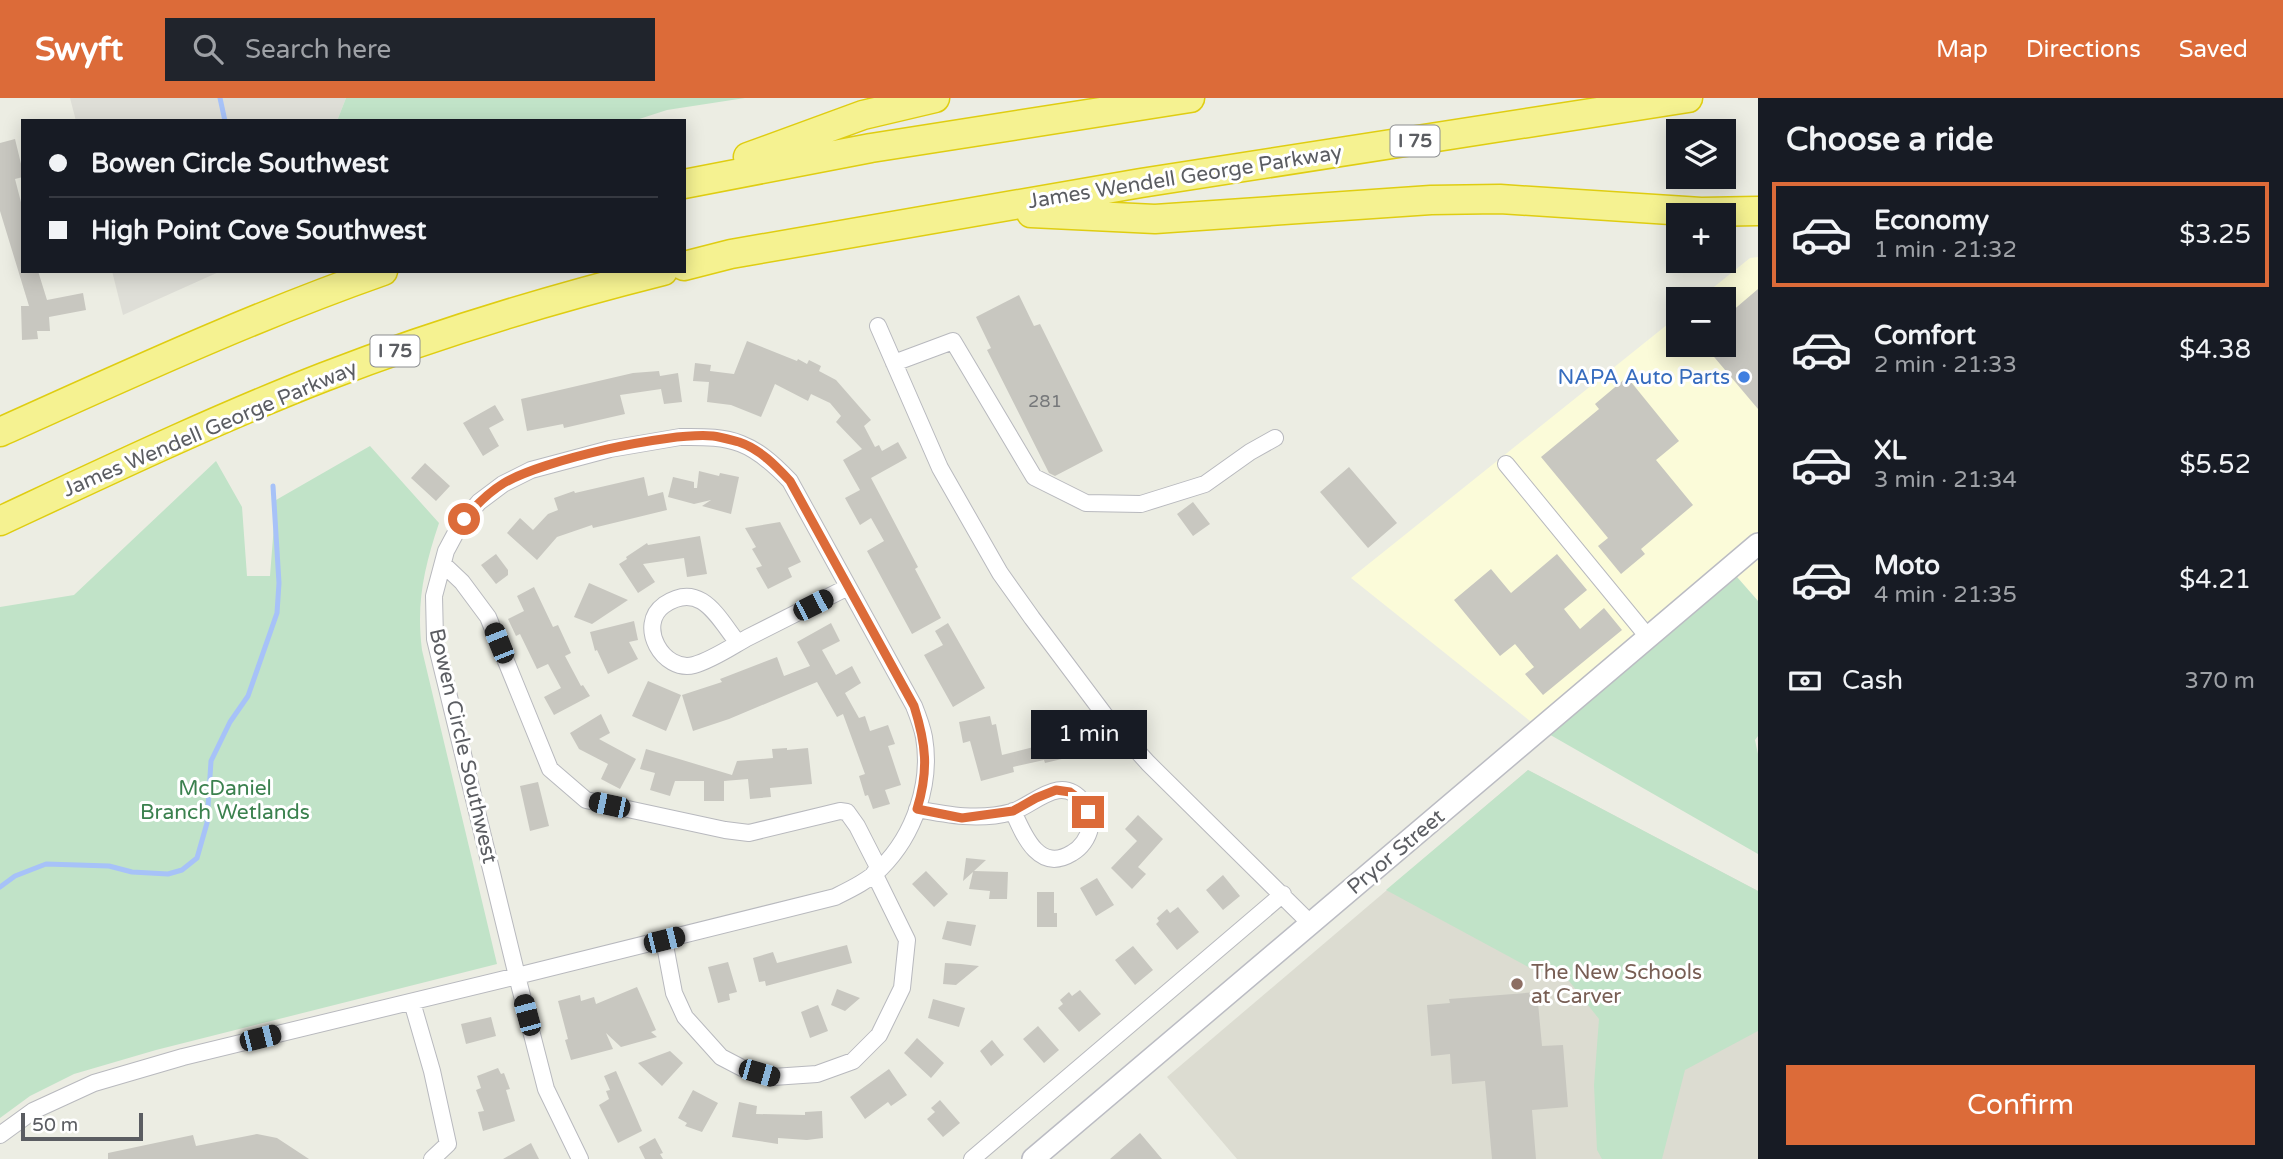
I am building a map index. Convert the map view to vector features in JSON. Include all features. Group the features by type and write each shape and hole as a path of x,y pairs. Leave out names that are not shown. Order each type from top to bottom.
{"highway":[{"path":"686,181 863,116 935,98"},
{"path":"686,182 1190,98"},
{"name":"James Wendell George Parkway","path":"686,265 731,254 957,214 1027,208 1141,183 1688,98"},
{"path":"1027,208 1155,219 1430,200 1500,199 1701,212 1758,211"},
{"path":"0,432 204,340 377,273"},
{"name":"James Wendell George Parkway","path":"0,521 212,424 326,377 440,335 583,291 655,273"}],"main road":[{"name":"Pryor Street","path":"1033,1159 1758,544"}],"street":[{"path":"878,326 940,468 1000,573 1032,618 1104,714 1148,763 1311,924"},
{"path":"894,363 953,341 1034,477 1086,503 1141,504 1205,484 1275,438"},
{"name":"Bowen Circle Southwest","path":"0,1135 33,1111 94,1083 183,1057 412,1002 517,976 664,940 835,897 876,871 898,847 912,822 922,791 926,764 924,736 914,706 790,481 771,461 742,443 714,436 680,437 610,449 531,470 503,484 479,502 461,523 446,551 434,596 435,639 517,976 547,1089 580,1159"},
{"path":"1506,464 1648,637"},
{"path":"443,564 462,582 488,617 550,769 586,800 748,833 840,811 847,812 857,826 906,940 901,988 879,1035 853,1060 817,1074 773,1077 744,1069 720,1057 685,1017 674,993 664,940"},
{"path":"738,643 710,607 700,599 688,596 674,599 661,607 655,617 652,631 655,645 667,659 681,666 694,665 738,643 848,587"},
{"path":"917,809 962,818 1013,811 1056,790 1070,792 1082,801 1088,812 1090,826 1079,849 1064,858 1051,859 1041,855 1028,843 1013,811"},
{"path":"972,1159 1283,894"},
{"path":"412,1002 432,1071 448,1144 432,1159"}],"shaded area":[{"path":"70,98 346,98 338,119 75,119"},
{"path":"1758,257 1758,601 1730,569 1540,729 1351,578 1666,326 1666,357 1736,357 1736,287 1714,287 1731,273 1736,273 1736,269 1750,258"},
{"path":"112,273 217,273 123,315"},
{"name":"The New Schools at Carver","path":"1528,770 1758,891 1758,1159 1237,1159 1167,1077"}],"green space":[{"path":"346,98 745,98 667,110 639,119 338,119"},
{"name":"McDaniel Branch Wetlands","path":"370,446 439,523 423,586 420,617 422,650 497,964 156,1050 74,1074 30,1096 0,1118 0,607 74,595 216,461 242,507 247,576 270,576 276,500"},
{"path":"1730,569 1758,601 1758,736 1755,740 1758,754 1758,854 1540,729"},
{"path":"1528,770 1758,891 1758,1031 1685,1070 1662,1159 1602,1159 1597,1150 1594,1085 1599,1019 1569,981 1532,969 1386,890"}],"building":[{"path":"15,139 21,164 21,178 15,179 21,202 21,273 39,273 47,300 83,293 86,310 49,317 50,331 37,331 38,339 22,340 21,306 29,306 0,211 0,143"},
{"name":"NAPA Auto Parts","path":"1758,289 1758,409 1714,357 1736,357 1736,308"},
{"path":"1019,295 1034,326 1040,324 1103,451 1055,476 1049,473 987,350 991,348 976,317"},
{"path":"747,341 797,361 798,359 807,364 809,360 821,366 819,371 836,380 871,420 864,426 875,447 879,445 882,451 898,442 907,458 871,478 918,567 915,569 941,618 912,634 867,551 884,541 871,518 860,525 845,498 860,490 843,460 862,449 836,422 841,416 830,403 811,394 808,401 775,384 761,417 731,405 707,402 709,382 693,381 695,363 711,365 710,371 734,374"},
{"path":"659,371 660,376 678,373 682,402 664,404 661,389 620,395 625,414 564,428 563,424 527,431 521,399 633,373"},
{"path":"1627,377 1679,441 1656,460 1693,505 1641,549 1645,554 1621,574 1598,546 1608,538 1541,457 1599,409 1595,404"},
{"path":"495,405 504,420 489,428 499,446 483,456 463,423"},
{"path":"425,463 450,486 436,501 411,478"},
{"path":"1349,467 1397,523 1368,548 1320,492"},
{"path":"699,471 739,477 731,514 702,506 711,500 694,504 668,497 673,477 694,482 694,488 697,488"},
{"path":"644,477 648,496 663,492 667,510 593,528 592,525 557,537 537,560 507,533 520,518 533,530 548,514 558,510 554,498 574,491 575,493"},
{"path":"1193,502 1210,524 1193,536 1177,514"},
{"path":"780,522 801,562 788,568 792,577 768,589 756,568 762,566 752,549 756,547 745,528"},
{"path":"700,536 707,574 687,577 684,558 643,564 655,582 638,593 619,564 647,543 648,545"},
{"path":"496,554 508,570 508,575 496,584 481,565"},
{"path":"1557,554 1587,590 1564,609 1580,629 1604,608 1622,630 1543,695 1525,674 1534,667 1515,644 1500,656 1454,600 1491,569 1511,593"},
{"path":"589,583 628,600 592,624 574,617"},
{"path":"534,587 553,627 558,625 571,653 565,656 581,686 583,685 590,696 554,715 544,697 561,688 548,664 537,669 520,634 516,636 508,619 524,611 517,596"},
{"path":"634,621 638,640 629,642 638,659 608,674 597,650 595,651 590,632"},
{"path":"831,623 840,641 822,650 836,675 852,666 861,683 845,693 859,718 865,716 870,731 888,725 895,744 888,746 901,785 885,790 890,804 873,809 868,795 865,796 859,776 865,774 843,714 837,717 817,682 693,731 682,695 722,682 720,679 777,657 784,676 810,666 797,642"},
{"path":"948,623 985,688 953,707 924,655 943,645 935,631"},
{"path":"648,681 681,695 666,731 632,716"},
{"path":"601,714 610,733 599,739 636,759 620,789 601,779 608,764 579,749 570,733"},
{"path":"990,716 992,725 996,724 1002,755 1065,739 1070,757 1013,767 1014,772 981,781 970,741 963,743 959,722"},
{"path":"808,748 812,784 770,788 771,797 750,799 748,779 724,781 724,801 704,801 704,781 675,781 670,796 650,790 655,773 640,769 646,749 732,775 737,761 773,758 772,749"},
{"path":"538,782 549,826 530,831 520,786"},
{"path":"1138,815 1163,839 1138,867 1146,874 1132,889 1111,868 1137,841 1125,829"},
{"path":"966,858 986,860 974,871 1008,872 1007,899 989,899 990,891 969,889 973,872 963,881"},
{"path":"926,871 948,894 934,907 912,884"},
{"path":"1223,875 1240,896 1223,910 1206,890"},
{"path":"1097,878 1114,905 1096,916 1080,888"},
{"path":"1037,892 1054,892 1057,927 1037,927"},
{"path":"1178,907 1199,932 1177,950 1156,924 1159,921 1157,918 1167,909 1170,913"},
{"path":"947,921 976,925 971,946 942,939"},
{"path":"847,945 852,963 766,986 765,981 759,982 753,958 773,952 777,963"},
{"path":"1133,946 1153,970 1135,985 1115,960"},
{"path":"728,962 737,992 729,994 730,1000 718,1003 708,967"},
{"path":"945,963 979,966 956,985 943,984"},
{"path":"637,987 656,1030 651,1032 657,1037 621,1047 606,1033 613,1049 571,1060 558,1001 580,995 581,1001 594,997 596,1004"},
{"path":"837,989 860,998 845,1011 831,1005"},
{"path":"1080,990 1101,1014 1079,1032 1058,1008 1063,1004 1060,1000 1069,992 1072,996"},
{"path":"1537,992 1542,1046 1563,1045 1568,1107 1532,1110 1536,1159 1492,1159 1485,1081 1452,1084 1450,1054 1431,1056 1427,1005 1450,1003 1449,999"},
{"path":"933,999 965,1008 959,1027 928,1018"},
{"path":"818,1005 828,1031 810,1038 801,1012"},
{"path":"491,1017 496,1036 466,1044 461,1024"},
{"path":"1038,1026 1059,1050 1044,1063 1023,1039"},
{"path":"917,1038 944,1063 931,1078 904,1053"},
{"path":"992,1040 1004,1055 991,1066 980,1051"},
{"path":"670,1051 683,1063 662,1086 638,1063"},
{"path":"498,1068 501,1074 504,1073 510,1089 506,1090 515,1121 483,1131 478,1112 484,1111 476,1090 481,1088 477,1076"},
{"path":"889,1069 907,1095 891,1106 888,1102 865,1119 850,1097"},
{"path":"616,1071 642,1131 618,1143 599,1105 609,1099 606,1091 610,1090 604,1076"},
{"path":"693,1090 718,1103 702,1132 685,1126 687,1123 678,1118"},
{"path":"940,1100 960,1123 943,1137 927,1119 935,1112 931,1108"},
{"path":"739,1102 757,1106 756,1114 805,1115 805,1112 822,1111 823,1138 778,1138 778,1144 732,1137"},
{"path":"1140,1133 1162,1159 1110,1159"},
{"path":"257,1134 277,1138 309,1159 108,1159 108,1153 193,1135 196,1146"},
{"path":"655,1138 663,1153 660,1154 663,1159 645,1159 639,1147"},
{"path":"531,1143 539,1159 503,1159"}],"waterway":[{"path":"220,98 225,119"},
{"path":"0,887 15,876 46,864 109,866 132,872 168,874 182,870 197,858 207,823 211,761 230,722 248,696 277,613 279,583 273,486"}],"place":[{"name":"NAPA Auto Parts","path":"1744,377"},
{"name":"The New Schools at Carver","path":"1517,984"}],"route":[{"path":"464,519 479,502 503,484 531,470 610,449 680,437 714,436 742,443 771,461 790,481 914,706 924,736 926,764 917,809 962,818 1013,811 1056,790 1070,792 1082,801 1088,812"}]}
